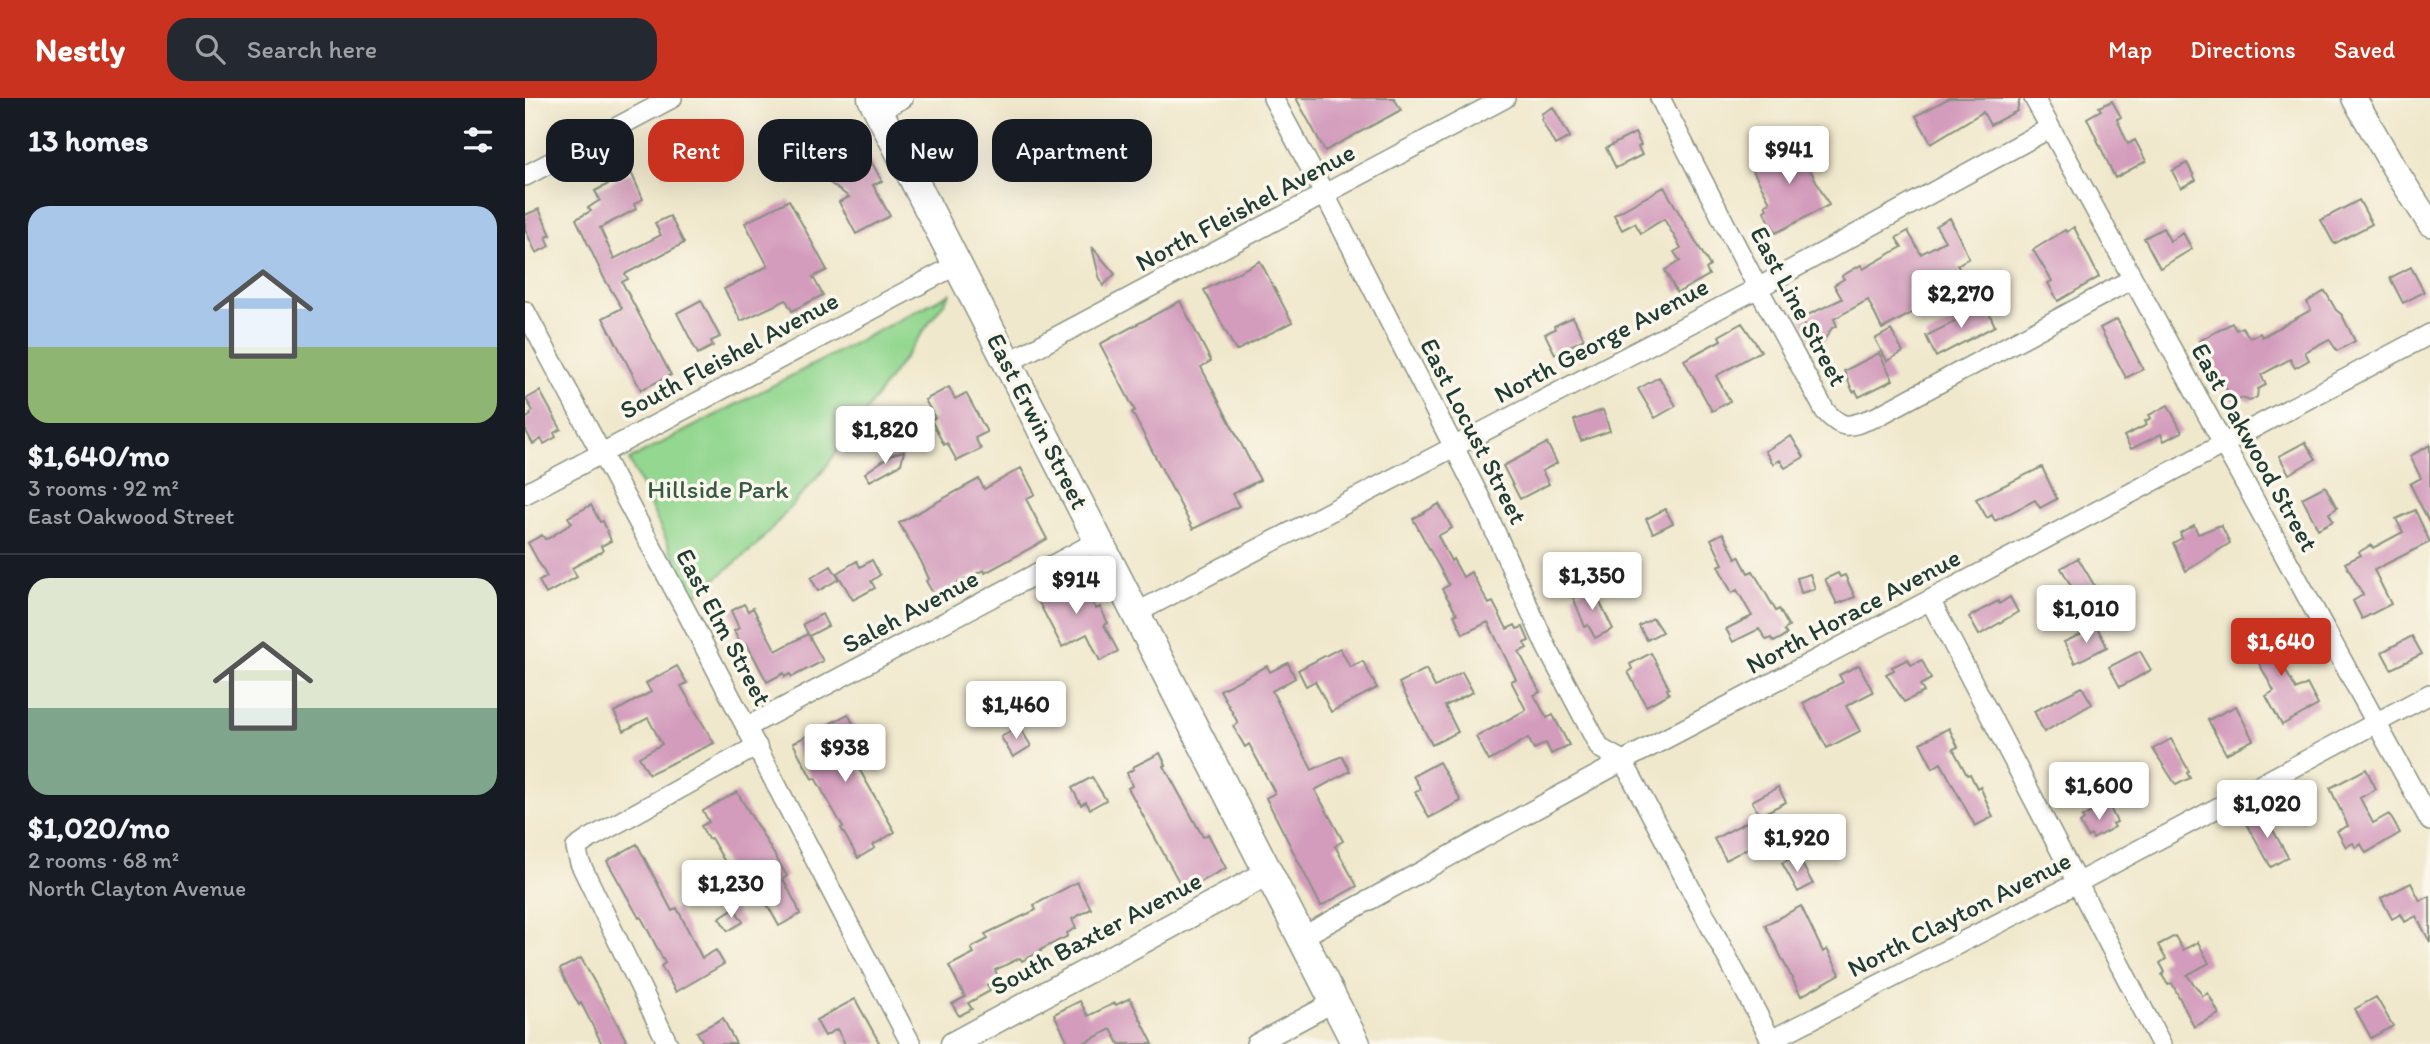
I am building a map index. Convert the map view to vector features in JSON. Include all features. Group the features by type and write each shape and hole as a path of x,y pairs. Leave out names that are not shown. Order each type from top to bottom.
{"main road":[{"name":"East Erwin Street","path":"885,102 958,264 1356,1044"}],"street":[{"path":"525,176 671,98"},
{"name":"East Locust Street","path":"1273,98 1325,195 1514,569 1546,646 1600,748 1623,761 1771,1040"},
{"name":"North Fleishel Avenue","path":"1009,362 1505,98"},
{"name":"East Line Street","path":"1660,98 1758,288 1825,411 1836,424 1844,426 1876,417 2132,279"},
{"name":"East Oakwood Street","path":"2034,98 2430,821"},
{"path":"2354,98 2430,224"},
{"name":"North George Avenue","path":"1136,613 1758,288 2050,128"},
{"name":"South Fleishel Avenue","path":"525,494 958,264"},
{"name":"East Elm Street","path":"525,311 747,727 911,1044"},
{"name":"North Horace Avenue","path":"1302,937 1623,761 2430,334"},
{"name":"Saleh Avenue","path":"747,727 1098,541"},
{"path":"1930,600 2161,1044"},
{"name":"North Clayton Avenue","path":"1771,1040 2077,883 2430,694"},
{"path":"668,1044 580,863 576,848 757,746"},
{"name":"South Baxter Avenue","path":"953,1044 1268,873"},
{"path":"1256,1044 1334,1002"}],"green space":[{"name":"Hillside Park","path":"951,293 822,472 756,546 693,597 629,460"}],"building":[{"path":"1296,98 1394,98 1401,110 1325,151"},
{"path":"1949,98 2020,98 2017,111 1990,125 1983,112 1931,143 1916,116"},
{"path":"2112,101 2121,117 2117,119 2128,144 2135,140 2146,161 2115,178 2087,118 2101,110 2099,107"},
{"path":"1553,107 1570,137 1555,145 1541,119 1541,114"},
{"path":"1635,133 1642,155 1616,168 1606,148"},
{"path":"1792,136 1829,205 1776,233 1764,211 1767,209 1765,205 1770,202 1752,169 1776,156 1771,147"},
{"path":"872,163 882,181 873,185 890,216 856,234 839,202 849,197 829,182 872,182"},
{"path":"2187,163 2196,180 2181,188 2172,171"},
{"path":"634,179 643,199 634,204 636,209 600,228 614,259 661,235 655,223 670,216 684,243 625,274 628,279 622,282 671,375 641,390 603,318 622,308 604,278 576,219 591,211 588,208 600,200 595,191 612,182 634,182"},
{"path":"1664,187 1710,266 1706,269 1709,275 1677,293 1665,270 1680,261 1674,252 1681,248 1664,219 1641,233 1635,223 1622,230 1614,215"},
{"path":"789,200 827,270 813,277 823,295 792,311 786,300 741,321 724,289 768,266 745,223"},
{"path":"2359,200 2372,224 2334,244 2321,220"},
{"path":"539,209 551,235 546,237 550,246 536,253 525,229 525,215"},
{"path":"1950,218 1969,258 1957,265 1962,273 1942,284 1947,294 1882,329 1868,300 1834,319 1837,326 1832,328 1821,345 1817,335 1810,338 1801,318 1842,299 1834,285 1844,279 1842,276 1861,265 1863,269 1902,247 1896,238 1908,231 1921,254 1945,241 1936,226"},
{"path":"2074,227 2099,277 2058,301 2048,283 2052,281 2033,250"},
{"path":"2163,228 2170,241 2183,233 2192,249 2160,268 2144,238"},
{"path":"1092,247 1115,274 1103,286 1099,276"},
{"path":"1260,261 1292,322 1236,351 1204,290"},
{"path":"2411,267 2424,292 2403,303 2390,278"},
{"path":"2325,291 2342,315 2355,341 2337,351 2329,339 2305,352 2309,360 2295,368 2290,359 2261,375 2266,385 2258,389 2257,397 2250,401 2242,398 2234,402 2199,341 2232,323 2236,330 2242,327 2250,338 2260,333 2262,337 2311,310 2307,302"},
{"path":"701,300 720,337 711,341 713,346 698,354 677,313"},
{"path":"1180,301 1211,361 1201,367 1260,480 1232,494 1239,506 1193,529 1100,344"},
{"path":"1984,302 1995,326 1936,357 1926,336 1966,316 1964,312"},
{"path":"1573,317 1584,339 1555,354 1545,334 1555,329 1554,326"},
{"path":"2117,319 2143,369 2126,378 2100,328"},
{"path":"1742,323 1761,351 1716,376 1730,401 1712,411 1684,360 1721,340 1719,336"},
{"path":"1891,330 1903,352 1887,361 1875,339"},
{"path":"1879,353 1893,380 1859,397 1856,391 1853,392 1844,371"},
{"path":"1659,377 1676,406 1655,418 1638,389"},
{"path":"949,387 955,399 966,393 987,432 975,438 981,449 957,461 947,443 944,445 931,420 935,418 925,400"},
{"path":"540,391 561,429 554,433 556,437 544,444 541,439 533,444 525,429 525,419 533,411 526,399"},
{"path":"2168,405 2182,432 2164,441 2161,434 2131,449 2124,436 2147,425 2145,421 2151,418 2149,415"},
{"path":"1603,410 1610,431 1581,441 1574,420"},
{"path":"1791,436 1804,457 1785,468 1780,460 1773,464 1765,451"},
{"path":"2305,442 2316,459 2289,474 2279,456"},
{"path":"1547,443 1557,463 1542,471 1549,484 1520,499 1503,466"},
{"path":"2430,445 2430,524 2410,484 2421,478 2410,456"},
{"path":"904,451 901,464 870,481 865,473 893,454"},
{"path":"2042,467 2057,499 2040,508 2035,500 1995,521 1992,515 1987,518 1976,499"},
{"path":"1021,468 1035,494 1026,499 1047,539 985,573 984,570 934,595 926,581 929,579 921,561 899,523 979,479 984,489"},
{"path":"2325,486 2337,508 2329,513 2333,521 2318,529 2302,498"},
{"path":"1439,504 1452,528 1438,536 1451,561 1453,559 1463,577 1471,572 1489,604 1493,602 1507,629 1515,625 1517,629 1523,627 1529,641 1524,643 1527,648 1519,652 1540,692 1534,695 1547,718 1553,715 1569,745 1551,754 1546,743 1534,749 1528,738 1489,761 1476,737 1526,710 1511,681 1516,679 1488,622 1463,634 1454,615 1457,614 1442,589 1449,585 1413,519"},
{"path":"591,505 600,522 603,521 611,541 601,546 603,551 572,568 577,577 546,594 539,581 547,577 528,543 542,535 545,539 549,538 572,523 568,517"},
{"path":"1665,509 1673,523 1653,533 1646,519"},
{"path":"2415,510 2430,542 2374,570 2391,604 2362,619 2353,601 2363,595 2345,563 2361,555 2359,552 2371,545 2373,548 2403,532 2396,519"},
{"path":"2194,525 2198,534 2221,525 2230,543 2186,571 2173,543 2182,538 2180,533"},
{"path":"1723,533 1736,558 1739,556 1748,573 1753,571 1776,611 1779,609 1789,627 1784,630 1787,635 1774,642 1771,638 1767,640 1759,629 1733,642 1726,629 1752,616 1737,590 1732,593 1718,566 1723,564 1711,539"},
{"path":"2078,558 2097,590 2079,600 2061,568"},
{"path":"872,560 880,575 871,581 875,588 853,600 837,573 857,561 860,567"},
{"path":"831,566 839,579 818,591 811,578"},
{"path":"1078,573 1096,609 1100,607 1108,623 1104,625 1118,651 1100,661 1087,634 1062,647 1035,595"},
{"path":"1838,573 1840,577 1845,575 1855,597 1837,604 1825,579"},
{"path":"1810,574 1815,589 1801,593 1797,578"},
{"path":"1592,586 1613,629 1595,638 1588,625 1585,627 1572,595"},
{"path":"2010,597 2018,612 1979,635 1969,617"},
{"path":"744,604 748,611 753,608 776,651 808,634 803,624 822,614 828,626 809,636 823,661 792,677 790,674 785,677 784,673 767,682 747,644 742,647 734,631 739,628 731,611"},
{"path":"1653,618 1662,632 1647,640 1639,626"},
{"path":"2097,627 2107,647 2075,663 2064,642"},
{"path":"2265,631 2269,637 2279,631 2292,657 2282,663 2296,690 2307,684 2318,705 2282,725 2266,696 2274,691 2247,641"},
{"path":"2412,636 2422,654 2391,669 2382,652"},
{"path":"1340,648 1350,667 1363,661 1377,688 1331,712 1315,681 1306,686 1298,670"},
{"path":"2140,651 2151,670 2120,687 2109,667"},
{"path":"1651,653 1669,688 1669,694 1646,706 1628,672 1632,669 1630,664"},
{"path":"1908,659 1911,665 1922,660 1931,679 1920,685 1924,692 1904,702 1886,674 1894,670 1892,667"},
{"path":"1288,663 1295,678 1272,691 1312,770 1342,756 1350,771 1315,790 1343,841 1335,846 1357,886 1321,906 1266,798 1275,793 1249,744 1245,747 1233,726 1238,723 1220,690 1267,666 1270,672"},
{"path":"1859,665 1873,692 1846,706 1860,731 1827,748 1803,703 1843,682 1839,675"},
{"path":"677,666 687,683 681,686 714,743 649,774 639,757 662,744 648,718 624,731 614,712 651,692 646,683"},
{"path":"1426,669 1435,687 1462,672 1473,692 1445,706 1458,732 1432,745 1399,683"},
{"path":"2082,687 2092,704 2044,732 2034,711"},
{"path":"2236,706 2253,740 2226,754 2208,720"},
{"path":"848,714 861,738 846,746 895,832 858,858 841,828 843,827 793,743"},
{"path":"1019,726 1031,746 1013,757 1001,737"},
{"path":"1949,728 1958,747 1953,749 1967,775 1970,774 1977,788 1980,786 1993,817 1975,826 1941,763 1933,768 1920,743"},
{"path":"2171,739 2189,771 2187,773 2190,778 2176,785 2153,749"},
{"path":"1160,753 1166,765 1164,766 1203,837 1208,834 1226,868 1184,891 1128,788 1132,786 1127,773"},
{"path":"1439,762 1461,801 1429,818 1415,792 1421,789 1413,776"},
{"path":"2366,769 2376,789 2360,798 2373,823 2389,814 2400,833 2366,853 2361,844 2356,848 2353,843 2346,847 2337,831 2348,826 2330,788"},
{"path":"1092,777 1106,800 1090,809 1086,802 1081,805 1072,788"},
{"path":"1778,787 1786,802 1759,816 1752,801"},
{"path":"737,792 787,876 783,879 800,914 779,926 760,892 747,900 711,838 708,839 701,826 709,822 703,811"},
{"path":"2103,806 2105,809 2109,806 2117,822 2113,824 2115,827 2093,839 2091,835 2088,837 2080,823 2084,820 2082,817"},
{"path":"2264,814 2288,857 2271,867 2247,824"},
{"path":"1759,815 1770,836 1726,860 1714,839"},
{"path":"637,844 672,911 677,908 702,958 716,950 724,964 676,992 661,966 665,963 641,917 639,918 607,861"},
{"path":"1797,855 1813,884 1798,892 1782,863"},
{"path":"1077,882 1091,909 1072,919 1076,928 1067,933 1068,936 1022,961 1020,958 995,970 999,979 987,985 990,991 968,1003 972,1009 959,1016 952,1004 965,997 949,966 974,953 971,948 988,939 985,934 1036,910 1034,905"},
{"path":"2411,883 2420,901 2430,896 2430,942 2416,916 2405,922 2401,914 2392,919 2381,898"},
{"path":"1801,906 1823,952 1827,949 1840,974 1801,996 1765,925"},
{"path":"734,908 743,922 728,931 719,918"},
{"path":"2175,936 2183,950 2198,942 2209,963 2187,975 2203,996 2208,993 2219,1014 2194,1027 2172,983 2168,985 2162,975 2165,972 2160,963 2166,959 2158,945"},
{"path":"581,958 628,1044 602,1044 581,1003 579,1005 563,976 560,969"},
{"path":"2376,997 2393,1026 2371,1038 2355,1009"},
{"path":"1130,998 1153,1044 1119,1044 1111,1029 1082,1044 1069,1044 1054,1014 1080,1001 1088,1016"},
{"path":"855,999 880,1044 845,1044 837,1029 825,1036 816,1020"},
{"path":"723,1018 736,1044 704,1044 697,1032"}]}
